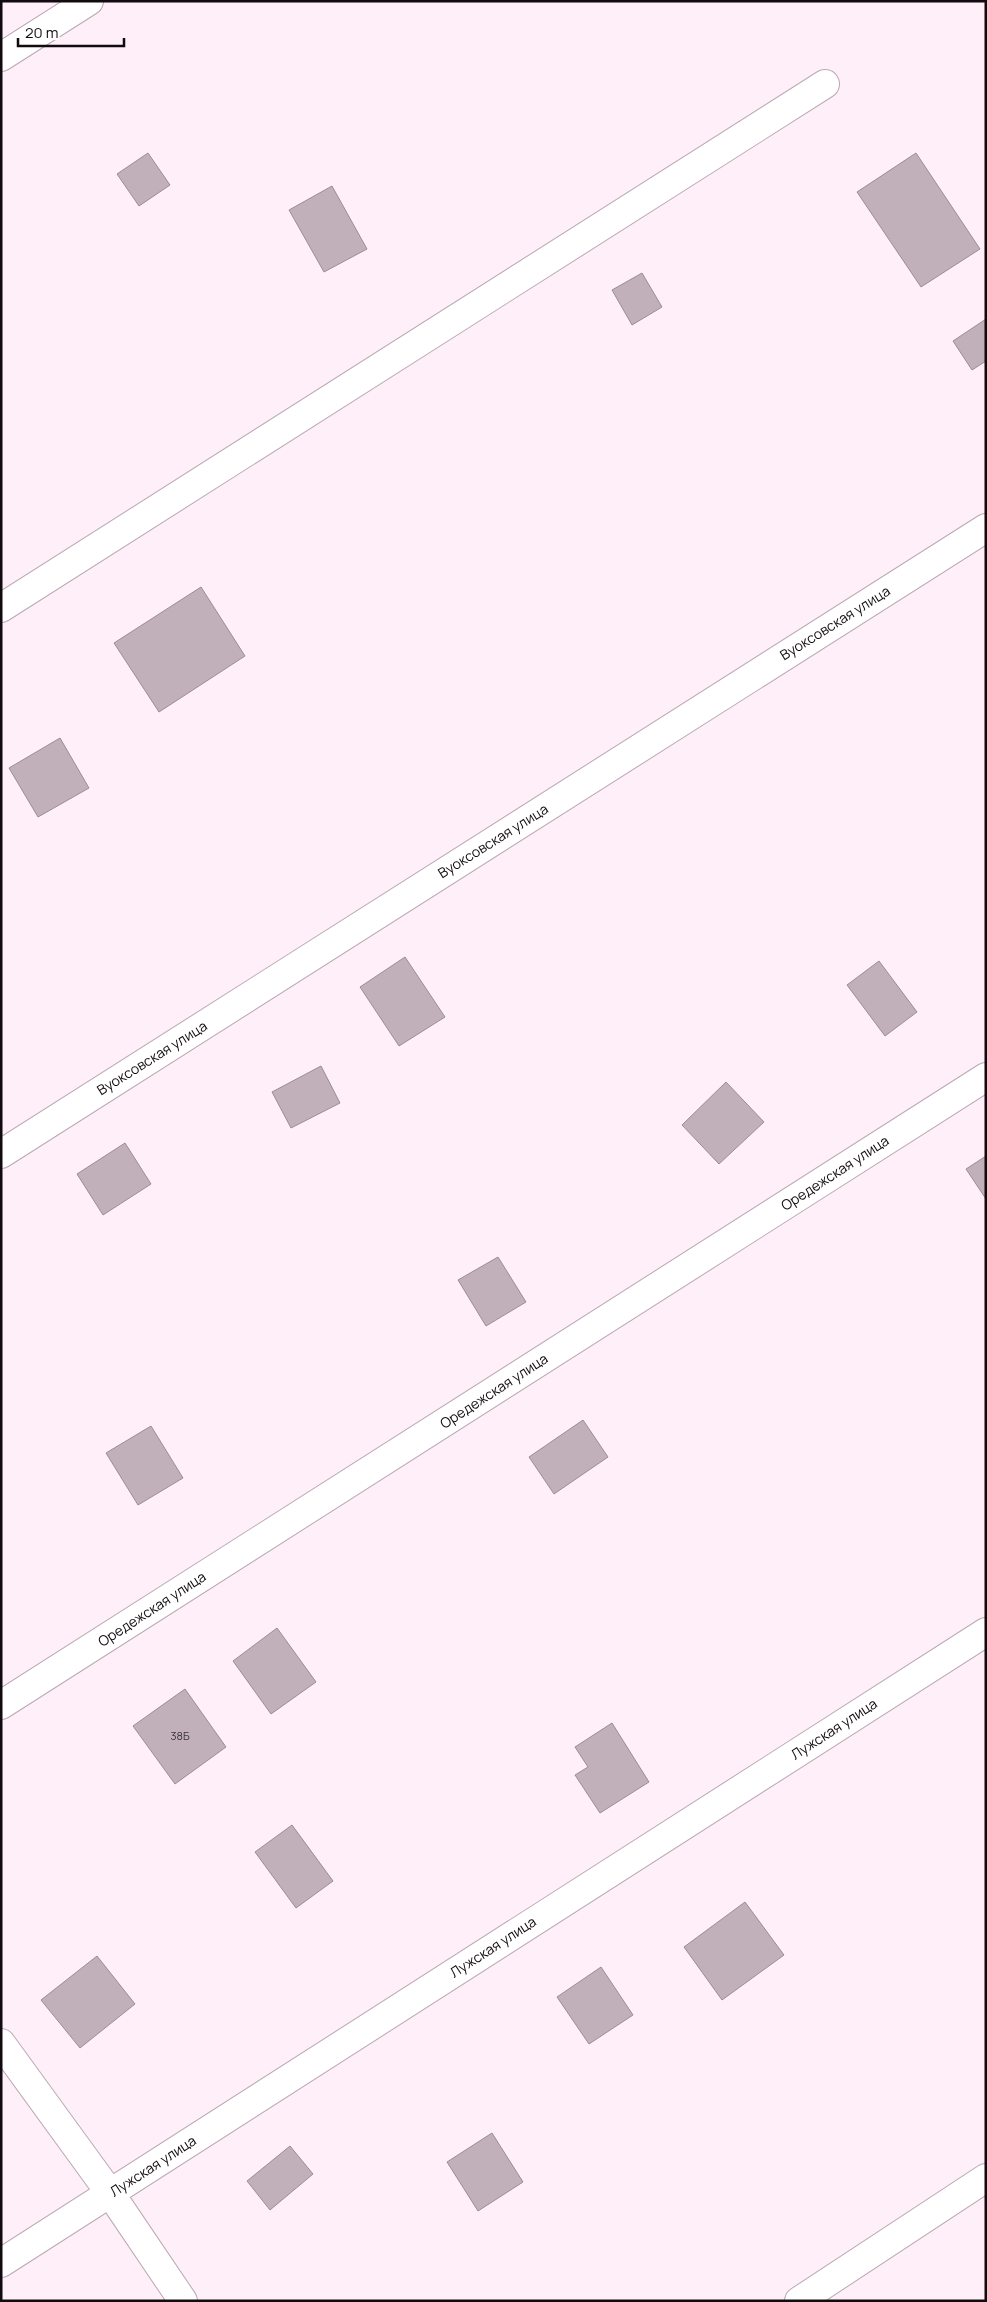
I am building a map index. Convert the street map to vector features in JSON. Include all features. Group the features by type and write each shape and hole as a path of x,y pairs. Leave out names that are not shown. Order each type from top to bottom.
{"street":[{"path":"1,57 89,1"},
{"path":"1,608 825,84"},
{"name":"Вуоксовская улица","path":"1,1154 986,528"},
{"name":"Оредежская улица","path":"1,1704 986,1077"},
{"name":"Лужская улица","path":"1,2263 986,1632"},
{"path":"1,2043 110,2193 183,2301"},
{"path":"798,2301 986,2178"}],"building":[{"path":"148,153 170,185 139,206 117,174"},
{"path":"916,153 980,249 921,287 857,192"},
{"path":"332,186 367,249 324,272 289,210"},
{"path":"642,273 662,307 632,325 612,290"},
{"path":"986,319 986,361 972,370 953,341"},
{"path":"201,587 245,656 159,712 114,643"},
{"path":"60,738 89,788 38,817 9,768"},
{"path":"405,957 445,1017 399,1046 360,987"},
{"path":"879,961 917,1012 885,1036 847,985"},
{"path":"321,1066 340,1103 291,1128 272,1092"},
{"path":"726,1082 764,1122 719,1164 682,1125"},
{"path":"125,1143 151,1184 103,1215 77,1174"},
{"path":"986,1156 986,1199 966,1169"},
{"path":"498,1257 526,1302 486,1326 458,1280"},
{"path":"583,1420 608,1457 554,1494 529,1457"},
{"path":"151,1426 183,1478 138,1505 106,1453"},
{"path":"277,1628 316,1682 271,1714 233,1661"},
{"path":"185,1689 226,1747 175,1784 133,1726"},
{"path":"612,1723 649,1782 600,1813 575,1775 588,1767 575,1747"},
{"path":"292,1825 333,1881 296,1908 255,1852"},
{"path":"745,1902 784,1955 722,2000 684,1947"},
{"path":"97,1956 135,2004 80,2048 41,2000"},
{"path":"601,1967 633,2015 589,2044 557,1997"},
{"path":"492,2133 523,2182 478,2211 447,2162"},
{"path":"290,2146 313,2174 270,2210 247,2181"}]}
